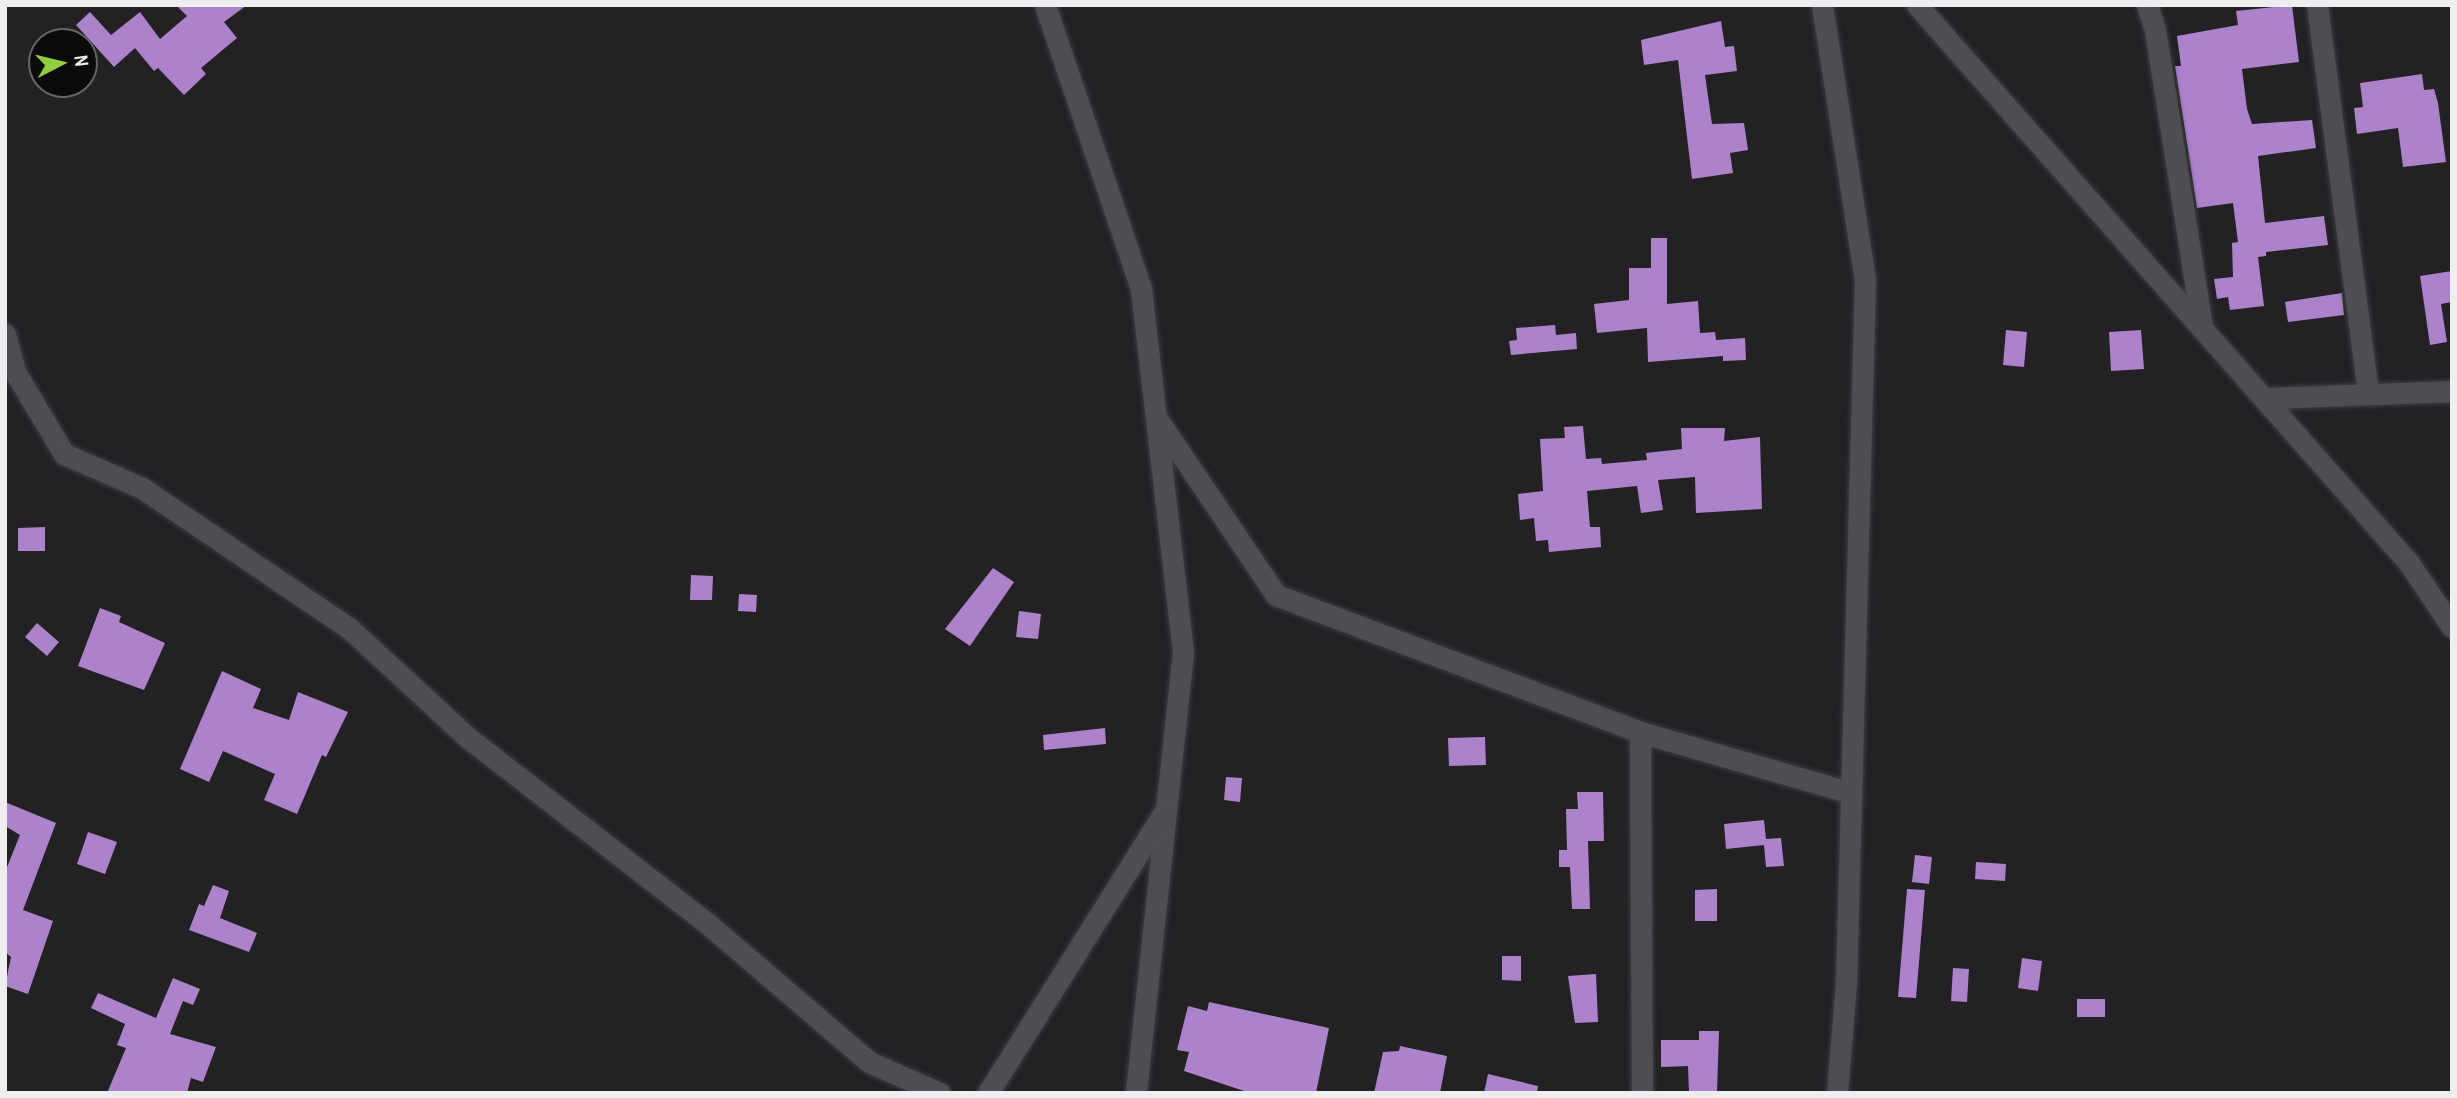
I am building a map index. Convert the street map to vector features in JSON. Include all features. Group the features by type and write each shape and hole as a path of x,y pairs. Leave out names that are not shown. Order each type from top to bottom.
{"street":[{"path":"1045,5 1141,289 1183,652 1136,1093"},
{"path":"1822,5 1865,281 1846,982 1837,1093"},
{"path":"1917,5 2409,563 2452,627"},
{"path":"2147,5 2155,30 2202,326"},
{"path":"2317,5 2368,394"},
{"path":"5,334 15,372 64,454 142,488 349,628 467,737 707,923 869,1062 940,1093"},
{"path":"2265,398 2452,391"},
{"path":"1156,417 1276,596 1640,732 1851,793"},
{"path":"1640,732 1642,1093"},
{"path":"988,1093 1168,806"}],"building":[{"path":"176,5 247,5 224,22 237,38 201,68 206,74 184,95 158,68 154,71 135,48 114,67 98,49 98,28 79,28 76,25 90,12 111,35 140,12 160,39 187,16"},
{"path":"2292,5 2299,62 2242,69 2247,109 2252,124 2312,120 2316,148 2258,156 2265,223 2324,216 2328,245 2266,252 2266,256 2258,257 2264,306 2230,310 2228,297 2217,299 2214,279 2233,277 2232,243 2238,242 2233,203 2197,208 2175,66 2181,66 2177,36 2238,25 2236,11"},
{"path":"1721,21 1725,47 1734,46 1737,71 1705,75 1712,124 1744,123 1748,150 1730,153 1733,173 1692,179 1678,60 1644,65 1641,40"},
{"path":"2422,74 2424,90 2434,89 2438,103 2446,162 2403,167 2398,128 2357,134 2354,108 2363,107 2360,83"},
{"path":"1651,238 1667,238 1667,304 1698,301 1700,333 1715,332 1716,340 1745,338 1746,360 1723,361 1723,356 1648,362 1647,328 1597,333 1594,304 1629,300 1629,268 1651,268"},
{"path":"2452,271 2452,302 2441,304 2447,342 2430,345 2420,276"},
{"path":"2342,293 2344,315 2288,322 2285,302"},
{"path":"1555,325 1556,335 1576,333 1577,349 1511,355 1509,341 1517,340 1516,328"},
{"path":"2006,330 2027,332 2024,367 2003,365"},
{"path":"2141,330 2144,369 2111,371 2109,332"},
{"path":"1583,426 1586,459 1601,458 1602,464 1647,460 1646,453 1682,449 1681,428 1725,428 1724,441 1760,437 1762,509 1696,513 1695,477 1658,480 1663,510 1641,513 1637,486 1587,491 1590,527 1600,527 1601,547 1549,552 1548,540 1536,541 1534,518 1520,520 1518,494 1543,491 1540,439 1565,438 1564,427"},
{"path":"45,527 45,551 18,551 18,528"},
{"path":"993,568 1014,582 970,646 945,629"},
{"path":"691,575 713,576 712,600 690,600"},
{"path":"739,594 757,595 756,612 738,611"},
{"path":"100,608 121,616 119,622 165,643 144,690 78,666"},
{"path":"1019,611 1041,614 1038,639 1016,637"},
{"path":"37,623 59,642 47,656 25,637"},
{"path":"222,671 261,689 253,708 289,720 298,692 348,712 326,757 322,755 297,814 264,800 275,774 223,751 209,782 180,769"},
{"path":"1105,728 1106,744 1044,750 1043,735"},
{"path":"1485,737 1486,765 1449,766 1448,738"},
{"path":"1226,777 1242,778 1240,802 1224,800"},
{"path":"1577,792 1603,792 1604,841 1588,841 1590,909 1572,909 1570,867 1559,867 1559,850 1567,850 1566,809 1578,809"},
{"path":"5,802 56,823 23,910 53,921 28,994 5,986 11,957 5,952 5,872 20,835 5,826"},
{"path":"1764,820 1766,839 1781,838 1784,866 1766,867 1764,845 1726,849 1724,824"},
{"path":"88,832 117,842 105,874 77,864"},
{"path":"1915,855 1932,857 1929,884 1912,882"},
{"path":"1976,862 2006,864 2005,881 1975,879"},
{"path":"213,885 229,891 220,918 257,933 249,952 189,930 199,904 204,906"},
{"path":"1717,889 1717,921 1695,921 1695,890"},
{"path":"1907,889 1925,890 1916,998 1898,997"},
{"path":"1502,956 1521,956 1521,981 1502,980"},
{"path":"2022,958 2042,961 2038,991 2018,988"},
{"path":"1953,968 1969,969 1967,1002 1951,1001"},
{"path":"1596,974 1598,1022 1575,1023 1568,976"},
{"path":"173,978 200,989 193,1005 183,1001 170,1034 216,1047 203,1082 191,1078 187,1093 107,1093 126,1048 117,1045 125,1024 91,1008 98,993 156,1018"},
{"path":"2077,999 2105,999 2105,1017 2077,1017"},
{"path":"1209,1002 1329,1028 1316,1093 1250,1093 1184,1071 1189,1052 1177,1050 1188,1006 1207,1011"},
{"path":"1699,1031 1719,1031 1717,1093 1689,1093 1688,1066 1661,1067 1661,1040 1699,1040"},
{"path":"1400,1046 1447,1056 1440,1093 1374,1093 1383,1052 1399,1051"},
{"path":"1488,1074 1538,1086 1537,1093 1484,1093"}]}
